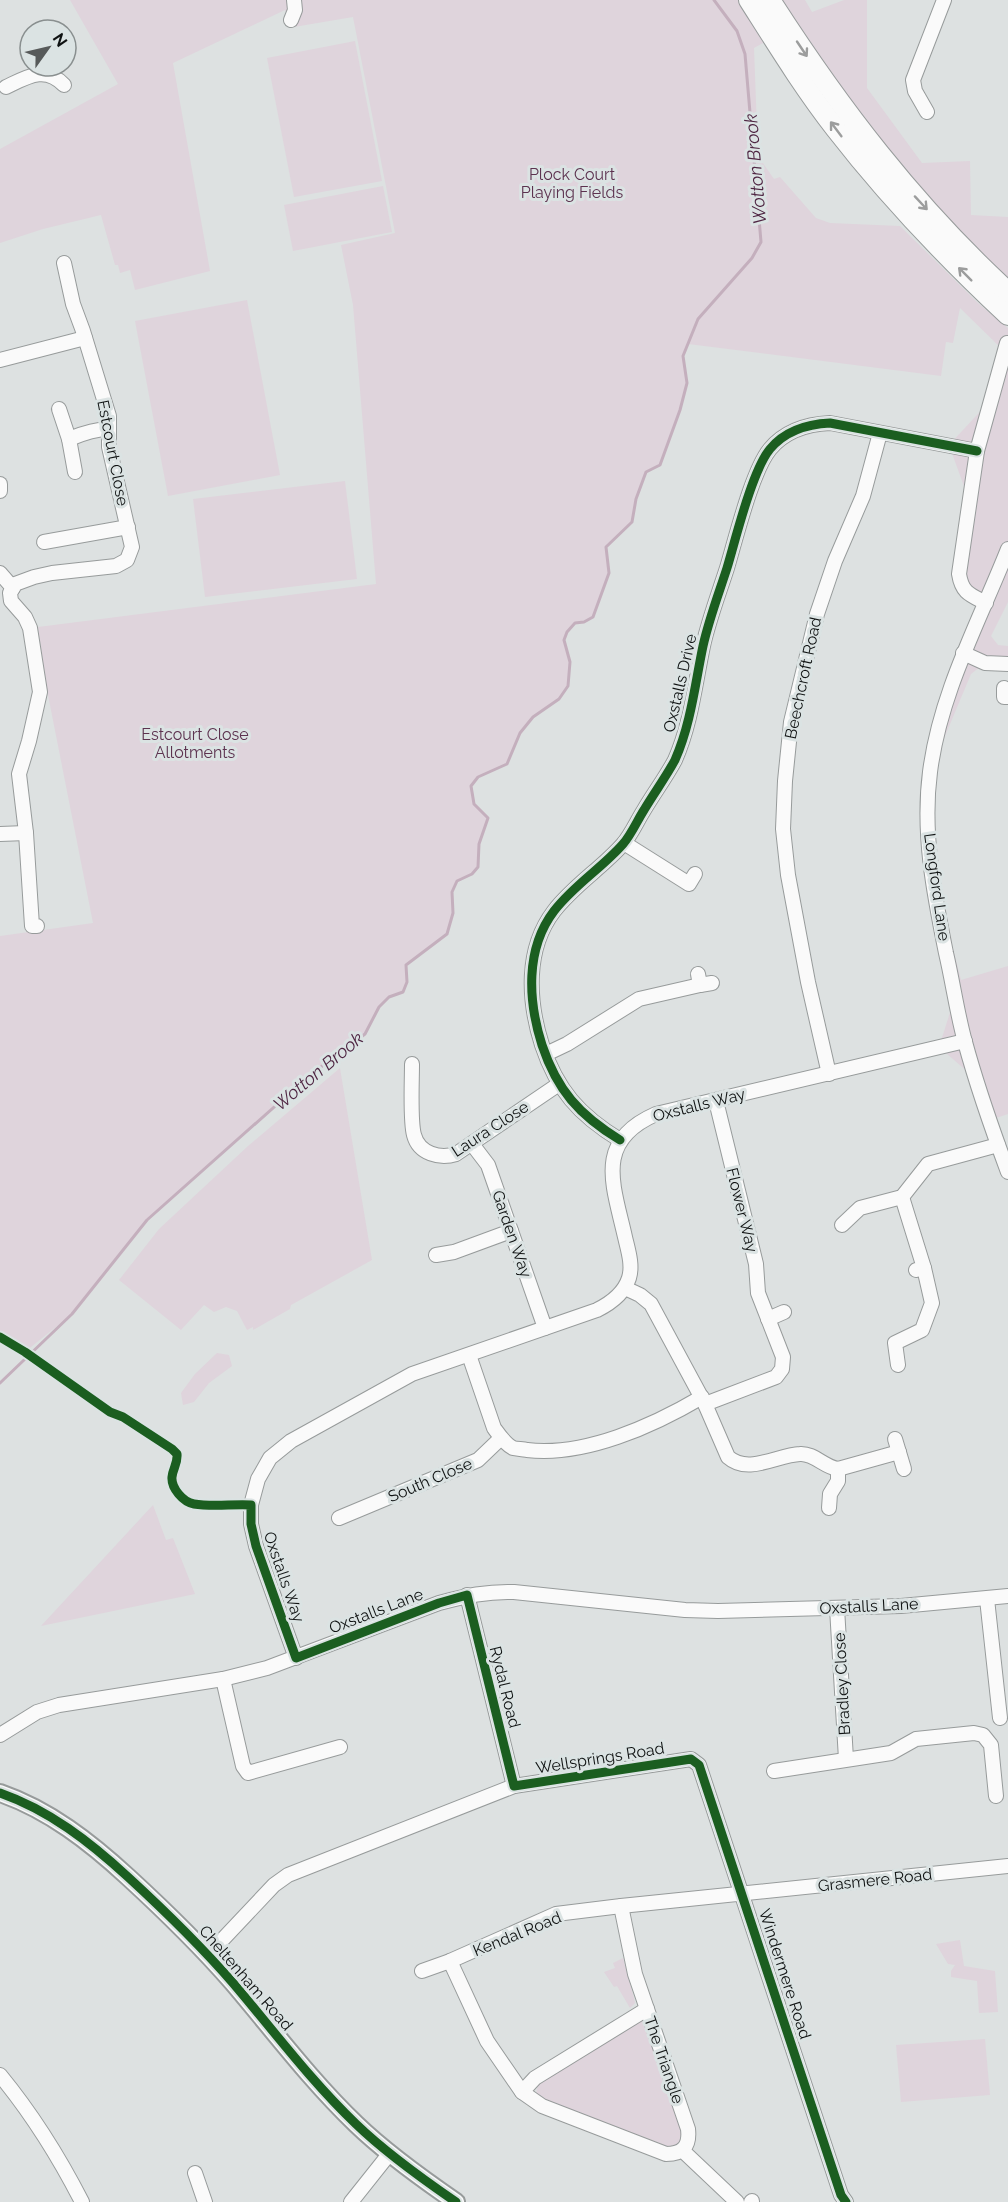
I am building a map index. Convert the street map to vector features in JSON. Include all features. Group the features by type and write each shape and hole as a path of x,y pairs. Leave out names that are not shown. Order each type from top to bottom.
{"highway":[{"path":"749,0 835,128 887,192 1008,315"},
{"path":"770,0 844,110 916,198 1008,291"}],"main road":[{"name":"Cheltenham Road","path":"0,1793 24,1801 52,1817 87,1842 165,1910 208,1955 311,2076 356,2124 456,2202"}],"street":[{"path":"291,20 296,10 294,0"},
{"path":"921,107 913,80 944,0"},
{"path":"2,84 25,78"},
{"name":"Estcourt Close","path":"13,588 21,581 52,573 122,564 127,560 132,547 109,447 109,416 73,304 64,262"},
{"path":"0,360 85,338"},
{"path":"986,603 969,594 961,585 959,574 977,451 1007,343"},
{"path":"59,409 69,439 75,472"},
{"name":"Oxstalls Drive","path":"620,1140 604,1131 578,1110 559,1084 534,1018 533,960 539,935 555,910 624,843 674,761 684,737 704,643 758,470 770,448 792,432 810,424 830,423 977,451"},
{"path":"69,439 80,434 109,429"},
{"name":"Beechcroft Road","path":"829,1074 808,982 788,875 783,829 785,781 790,722 817,614 835,561 863,496 880,433"},
{"path":"0,484 0,491"},
{"path":"44,542 128,527"},
{"name":"Longford Lane","path":"1008,549 963,653 940,723 930,772 927,814 937,911 965,1041 988,1121 1008,1172"},
{"path":"0,573 13,588 10,593 11,601 25,617 30,628 40,692 19,774 26,833 32,926"},
{"path":"963,653 985,663 1008,664"},
{"path":"0,834 26,833"},
{"path":"624,843 689,884 695,874"},
{"path":"546,1054 567,1044 639,999 703,981"},
{"name":"Oxstalls Way","path":"620,1140 636,1125 656,1114 965,1041"},
{"name":"Laura Close","path":"407,1071 414,1134 418,1143 425,1150 439,1157 456,1154 559,1084"},
{"name":"Flower Way","path":"703,1400 776,1377 782,1369 783,1357 758,1293 756,1264 716,1101"},
{"path":"620,1140 613,1164 612,1180 630,1256 629,1277 625,1288 647,1299 651,1305 703,1400 728,1457 737,1464 750,1464 800,1454 809,1455 829,1467 838,1469 897,1445 904,1469"},
{"name":"Garden Way","path":"472,1144 488,1165 545,1328"},
{"path":"842,1226 860,1208 902,1197 928,1164 998,1146"},
{"path":"898,1365 893,1338 925,1333 932,1303 920,1269 902,1197"},
{"path":"436,1255 511,1231"},
{"name":"Oxstalls Way","path":"296,1658 256,1546 251,1524 251,1504 258,1479 270,1458 291,1441 412,1374 597,1310 611,1303 625,1288"},
{"path":"768,1318 784,1312"},
{"path":"469,1355 494,1428 501,1438 514,1448 541,1451 586,1446 639,1429 703,1400"},
{"name":"South Close","path":"339,1518 351,1508 478,1460 501,1438"},
{"path":"828,1509 830,1494 838,1481 838,1469"},
{"name":"Oxstalls Lane","path":"0,1735 37,1712 59,1705 223,1679 267,1668 428,1607 467,1595 490,1591 685,1610 901,1606 1008,1596"},
{"name":"Rydal Road","path":"467,1595 514,1786"},
{"path":"987,1599 996,1711"},
{"name":"Bradley Close","path":"837,1608 846,1760"},
{"path":"223,1679 248,1779 332,1753"},
{"name":"Bradley Close","path":"780,1766 891,1753 916,1739 974,1733 983,1735 991,1744 993,1791"},
{"name":"Wellsprings Road","path":"208,1955 274,1885 288,1875 514,1786 691,1759"},
{"name":"Windermere Road","path":"691,1759 699,1766 837,2184 846,2202"},
{"name":"Grasmere Road","path":"742,1893 1008,1866"},
{"name":"Kendal Road","path":"422,1971 556,1914 742,1893"},
{"path":"621,1906 634,1974 647,2009"},
{"path":"450,1961 487,2042 522,2092 542,2106 666,2154 683,2151 736,2202"},
{"name":"The Triangle","path":"522,2092 535,2078 647,2009 688,2129 687,2144 683,2151"},
{"path":"0,2075 22,2102 70,2177 82,2202"},
{"path":"351,2202 390,2152"},
{"path":"195,2173 205,2202"}],"green space":[{"path":"70,0 740,0 765,42 754,48 758,156 774,179 780,177 816,218 830,223 900,226 978,303 1008,328 1008,602 991,636 998,645 1008,646 1008,664 985,663 971,674 930,772 986,603 961,585 969,500 949,445 989,402 1005,352 960,308 953,343 946,342 941,376 688,344 683,356 687,383 660,465 646,472 636,499 632,522 606,547 609,573 593,617 584,622 575,623 567,632 564,640 570,662 568,686 559,699 533,717 520,733 507,764 478,777 471,786 474,804 488,818 479,844 478,867 472,874 457,881 452,892 453,913 447,934 406,965 407,982 403,992 389,997 379,1007 365,1034 309,1076 147,1220 72,1314 26,1351 0,1336 0,936 93,923 47,690 38,627 376,584 353,305 341,245 395,233 353,17 294,27 285,10 173,63 210,271 135,290 130,270 120,273 118,265 115,265 101,215 43,229 0,243 0,149 118,84"},
{"path":"778,0 805,0 812,12 844,0 867,0 867,88 922,163 970,161 971,215 1008,217 1008,281 981,257 868,130"},
{"path":"355,41 382,181 294,197 267,58"},
{"path":"383,186 392,232 293,251 284,205"},
{"path":"247,300 280,475 168,496 135,321"},
{"path":"345,481 357,579 205,597 193,499"},
{"path":"930,860 961,980 1008,966 1008,1114 996,1118 999,1126 976,1079 939,1047 955,997"},
{"path":"340,1068 372,1260 291,1305 290,1309 253,1330 253,1327 247,1330 237,1311 226,1307 214,1312 204,1305 181,1330 119,1280 159,1229 248,1146"},
{"path":"217,1353 229,1355 232,1366 209,1383 194,1402 183,1405 181,1393 195,1374"},
{"path":"153,1505 166,1540 173,1538 195,1594 41,1626"},
{"path":"960,1940 964,1966 995,1971 998,2012 979,2013 977,1981 951,1977 951,1971 955,1965 948,1964 936,1944"},
{"path":"623,1958 635,2003 630,2008 617,1986 614,1987 604,1972 615,1968 613,1963"},
{"path":"641,2020 645,2022 685,2132 684,2140 671,2150 547,2105 536,2095 538,2083"},
{"path":"985,2039 990,2095 901,2102 896,2045"}],"waterway":[{"name":"Wotton Brook","path":"0,1383 72,1314 147,1220 309,1076 365,1034 379,1007 389,997 403,992 407,982 406,965 447,934 453,913 452,892 457,881 472,874 478,867 479,844 488,818 474,804 471,786 478,777 507,764 520,733 533,717 559,699 568,686 570,662 564,640 567,632 575,623 584,622 593,617 609,573 606,547 632,522 636,499 646,472 660,465 680,410 687,383 683,356 698,319 752,258 761,242 745,54 737,31 714,0"}],"cycle path":[{"path":"620,1140 581,1111 562,1088 548,1061 534,1011 532,993 534,958 538,942 554,911 626,840 675,760 689,718 708,626 745,506 763,459 776,443 790,433 805,427 830,423 977,451"},
{"path":"0,1337 110,1412 123,1417 172,1449 177,1454 172,1481 176,1490 190,1503 251,1505 251,1524 256,1546 296,1658 439,1603 467,1595 514,1786 691,1759 699,1765 841,2195 846,2202"},
{"path":"0,1793 52,1818 114,1864 208,1955 339,2108 379,2145 456,2202"}],"park label":[{"name":"Plock Court Playing Fields","path":"572,183"},
{"name":"Estcourt Close Allotments","path":"195,743"}]}
